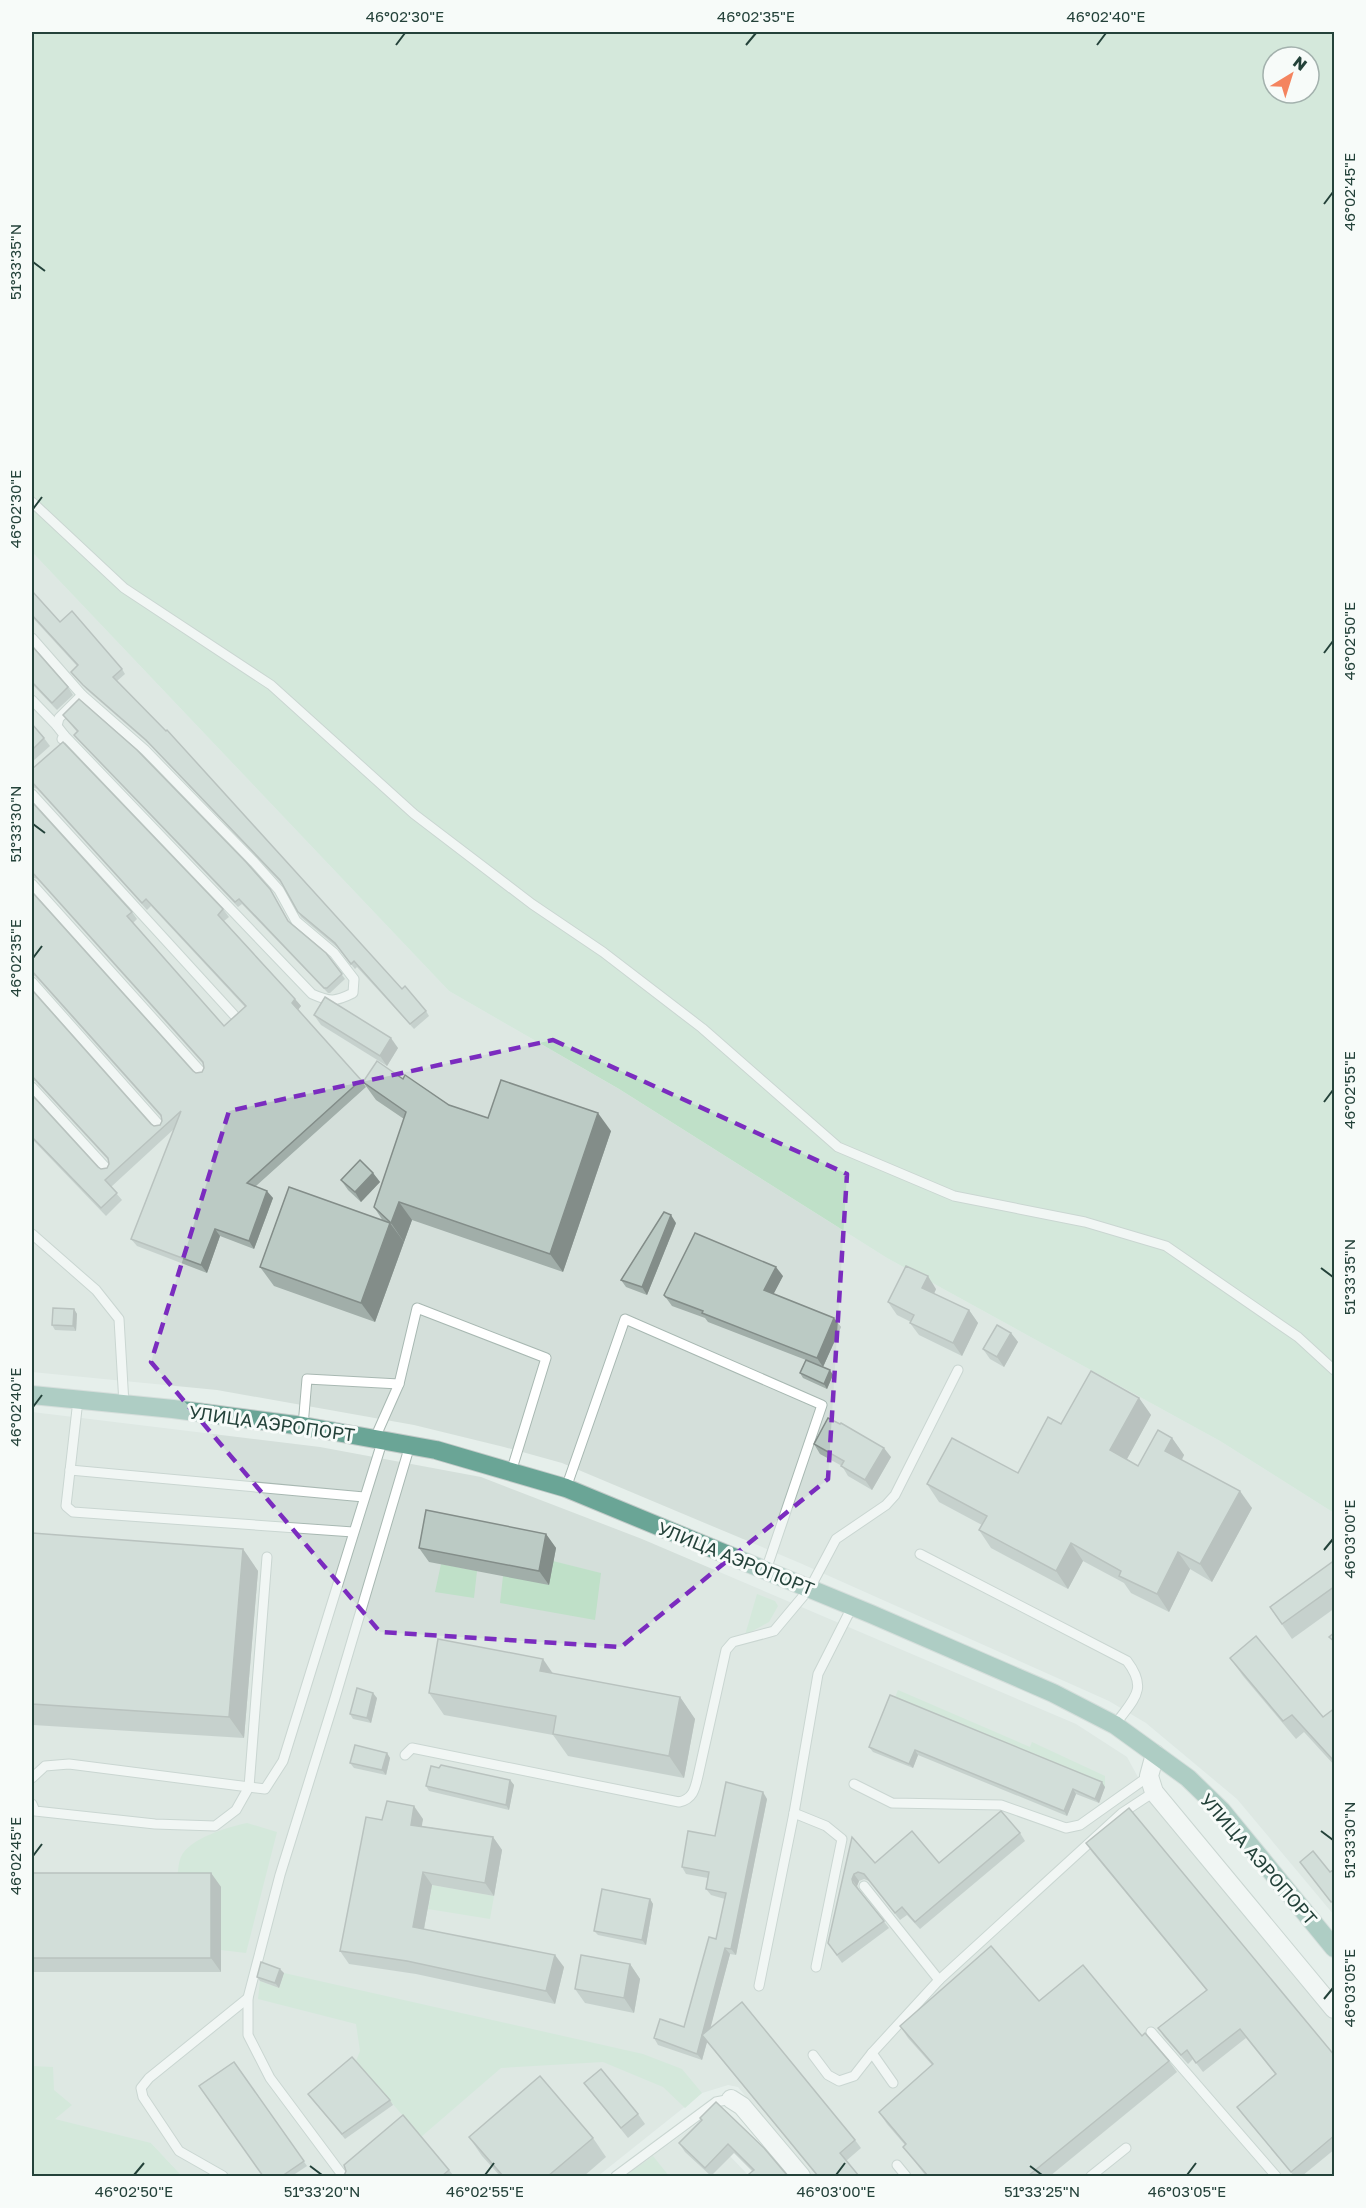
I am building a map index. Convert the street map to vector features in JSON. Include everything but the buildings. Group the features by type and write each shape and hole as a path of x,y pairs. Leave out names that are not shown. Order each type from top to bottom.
{"main road":[{"name":"УЛИЦА АЭРОПОРТ","path":"32,1395 303,1426 410,1445 566,1488 810,1588 1053,1693 1115,1725 1188,1778 1222,1811 1335,1948"}],"street":[{"path":"1155,1754 1152,1784 1335,2009"},
{"path":"731,2099 742,2106 801,2176"}],"lane":[{"path":"32,502 124,588 271,685 414,814 532,904 603,952 702,1028 838,1147 954,1196 1084,1222 1166,1246 1298,1337 1335,1370"},
{"path":"32,638 82,695 145,750 279,890 296,921 334,953 354,979 353,993 340,1000 327,1000 312,994 62,740 57,726 32,700"},
{"path":"57,726 59,718 82,695"},
{"path":"32,794 234,1015"},
{"path":"32,884 203,1074"},
{"path":"32,982 160,1126"},
{"path":"32,1087 108,1170"},
{"path":"32,1234 96,1290 119,1319 124,1404"},
{"path":"32,1778 45,1766 69,1764 265,1789 283,1761 364,1497 379,1438 399,1384 417,1308 546,1358 511,1472"},
{"path":"566,1488 625,1319 822,1406 766,1570"},
{"path":"405,1755 412,1748 679,1802 687,1800 694,1791 698,1776 726,1650 733,1642 774,1631 810,1588 836,1539 886,1505 895,1495 958,1370"},
{"path":"303,1426 308,1379 399,1384"},
{"path":"78,1400 66,1506 73,1512 353,1532"},
{"path":"343,2176 270,2079 248,2035 248,1998 280,1875 410,1445"},
{"path":"70,1470 364,1497"},
{"path":"920,1554 1127,1660 1138,1675 1138,1691 1115,1725"},
{"path":"32,1804 35,1810 57,1813 155,1824 215,1826 236,1810 249,1787 267,1557"},
{"path":"759,1986 794,1813 818,1674 852,1607"},
{"path":"854,1784 892,1803 1001,1805 1066,1828 1080,1825 1152,1784"},
{"path":"813,2055 828,2075 839,2081 854,2076 939,1980 1152,1784"},
{"path":"794,1813 826,1826 842,1839 816,1967"},
{"path":"864,1886 939,1980"},
{"path":"223,2176 179,2151 143,2097 141,2088 148,2078 248,1998"},
{"path":"1151,2032 1276,2176"},
{"path":"872,2053 893,2084"},
{"path":"616,2176 716,2102 731,2099"},
{"path":"1091,2176 1126,2148"},
{"path":"897,2165 906,2176"}],"highlighted area":[{"path":"553,1040 847,1174 828,1479 621,1647 380,1632 151,1362 229,1111"}],"shaded area":[{"path":"32,552 449,991 619,1089 887,1258 1220,1441 1334,1513 1334,1915 1237,1799 1146,1723 1109,1701 800,1563 562,1463 414,1425 217,1390 32,1372"},
{"path":"32,1412 320,1447 481,1477 642,1539 1076,1724 1127,1757 1145,1790 1334,2019 1334,2174 1331,2176 811,2176 738,2087 728,2085 702,2093 598,2176 182,2176 151,2143 32,2176"},
{"path":"698,2123 749,2176 625,2176"}],"green space":[{"path":"32,32 1334,32 1334,1513 1220,1441 887,1258 619,1089 449,991 32,552"},
{"path":"553,1561 601,1573 595,1620 500,1603 503,1576"},
{"path":"441,1564 477,1571 474,1598 435,1592"},
{"path":"757,1594 775,1601 778,1606 769,1622 745,1635"},
{"path":"898,1690 1030,1747 1032,1742 1105,1776 1105,1787 894,1700"},
{"path":"247,1823 277,1832 246,1953 221,1950 177,1881 181,1857 192,1844 210,1834"},
{"path":"432,1885 494,1896 490,1919 428,1909"},
{"path":"284,1973 643,2054 682,2069 702,2093 685,2108 663,2087 603,2062 501,2068 421,2137 356,2061 360,2051 356,2024 258,1999 260,1981 279,1988"},
{"path":"32,2066 53,2067 54,2090 72,2105 55,2119 151,2143 182,2176 32,2176"},
{"path":"653,2156 669,2176 625,2176"}]}
